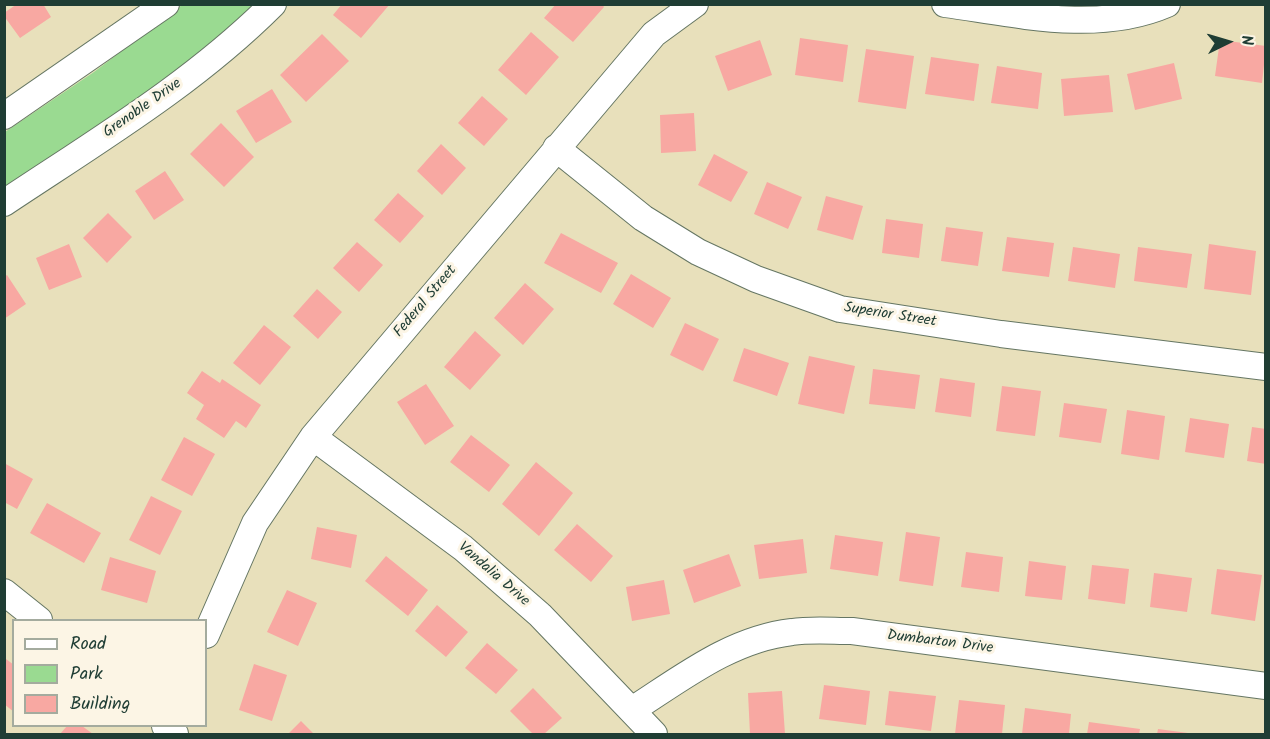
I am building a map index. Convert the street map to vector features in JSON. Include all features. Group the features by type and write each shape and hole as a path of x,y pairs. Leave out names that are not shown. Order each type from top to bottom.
{"street":[{"path":"4,116 165,4"},
{"name":"Grenoble Drive","path":"4,203 132,118 204,65 273,4"},
{"name":"Federal Street","path":"207,633 255,523 312,437 654,34 695,4"},
{"path":"945,4 1057,19 1113,19 1155,10 1167,4"},
{"name":"Superior Street","path":"556,148 643,218 698,252 756,279 840,309 1001,334 1266,367"},
{"name":"Vandalia Drive","path":"312,437 463,548 540,615 654,735"},
{"path":"4,592 37,619"},
{"name":"Dumbarton Drive","path":"632,710 714,657 752,640 793,632 852,631 1266,686"}],"green space":[{"path":"182,5 253,5 206,50 165,83 5,189 5,132 94,72"}],"building":[{"path":"17,4 43,4 51,17 20,38 4,16 4,13"},
{"path":"342,4 390,4 361,38 333,15"},
{"path":"556,4 602,4 604,7 573,42 544,18"},
{"path":"531,32 559,57 526,95 498,70"},
{"path":"322,34 349,61 306,102 280,75"},
{"path":"800,38 848,45 843,82 795,75"},
{"path":"760,40 772,75 728,91 715,56"},
{"path":"1220,40 1266,46 1262,83 1215,76"},
{"path":"866,49 914,56 906,109 858,102"},
{"path":"931,57 979,64 974,101 925,94"},
{"path":"1174,63 1182,99 1135,110 1127,74"},
{"path":"997,66 1042,73 1038,109 991,103"},
{"path":"1109,75 1113,112 1064,116 1061,79"},
{"path":"272,89 292,122 256,143 236,111"},
{"path":"482,96 508,119 484,146 458,123"},
{"path":"694,113 696,151 661,153 660,115"},
{"path":"221,123 254,157 224,187 190,154"},
{"path":"441,144 466,168 442,195 417,171"},
{"path":"714,154 748,172 731,202 698,185"},
{"path":"165,171 184,200 154,220 135,191"},
{"path":"767,182 802,197 788,229 754,214"},
{"path":"398,193 424,216 400,243 374,220"},
{"path":"826,196 863,206 853,240 817,230"},
{"path":"108,213 132,237 107,263 83,238"},
{"path":"886,219 923,224 919,258 882,253"},
{"path":"946,227 983,232 978,266 941,261"},
{"path":"561,233 618,263 601,293 544,263"},
{"path":"1007,237 1054,243 1049,277 1002,271"},
{"path":"357,242 383,265 359,292 333,268"},
{"path":"69,244 82,277 49,290 36,258"},
{"path":"1209,244 1256,251 1251,295 1204,289"},
{"path":"1073,247 1120,254 1115,288 1068,281"},
{"path":"1138,247 1192,254 1187,288 1134,281"},
{"path":"631,274 671,298 653,328 613,304"},
{"path":"7,275 26,304 4,319 4,277"},
{"path":"525,283 554,309 523,345 494,318"},
{"path":"317,289 342,312 318,339 293,316"},
{"path":"685,323 719,339 703,371 670,355"},
{"path":"264,325 291,347 260,385 233,363"},
{"path":"475,331 501,355 470,390 444,367"},
{"path":"744,348 789,363 777,396 733,381"},
{"path":"809,356 855,366 844,414 798,404"},
{"path":"873,369 920,375 915,409 869,404"},
{"path":"202,371 220,383 222,379 261,405 246,428 236,421 224,438 196,419 204,405 187,393"},
{"path":"940,378 975,383 971,417 935,412"},
{"path":"426,384 454,426 425,445 397,402"},
{"path":"1002,386 1041,391 1035,436 996,431"},
{"path":"1064,403 1107,409 1101,443 1059,437"},
{"path":"1127,410 1165,416 1159,460 1121,454"},
{"path":"1190,418 1229,424 1224,458 1185,452"},
{"path":"1252,427 1266,429 1266,464 1247,461"},
{"path":"471,435 510,465 489,492 450,462"},
{"path":"184,437 215,454 192,496 161,480"},
{"path":"536,462 573,493 539,536 502,504"},
{"path":"4,463 33,479 17,509 4,502"},
{"path":"151,496 182,511 160,555 129,540"},
{"path":"47,503 101,533 84,563 30,533"},
{"path":"577,524 613,556 591,582 554,550"},
{"path":"317,527 357,535 351,568 311,559"},
{"path":"906,532 940,537 933,586 899,581"},
{"path":"835,535 883,542 878,576 830,569"},
{"path":"803,539 807,573 759,579 754,545"},
{"path":"966,552 1003,557 999,592 961,587"},
{"path":"729,554 741,586 694,603 683,570"},
{"path":"386,556 428,590 408,616 365,581"},
{"path":"110,557 156,571 147,603 101,590"},
{"path":"1029,561 1066,566 1062,600 1025,596"},
{"path":"1092,565 1129,569 1125,604 1088,599"},
{"path":"1217,569 1262,575 1255,621 1211,614"},
{"path":"1154,573 1192,578 1187,612 1150,607"},
{"path":"664,580 670,614 632,621 626,587"},
{"path":"287,590 317,603 298,646 267,632"},
{"path":"437,605 468,632 446,657 415,631"},
{"path":"487,643 518,670 496,694 465,668"},
{"path":"6,659 12,664 12,710 4,704"},
{"path":"254,664 287,675 272,721 239,710"},
{"path":"824,685 870,691 866,725 819,719"},
{"path":"533,688 562,718 544,734 533,734 510,711"},
{"path":"782,691 785,734 750,734 748,693"},
{"path":"889,691 936,696 931,731 885,725"},
{"path":"959,700 1005,705 1002,734 955,734"},
{"path":"1025,708 1071,714 1069,734 1022,734"},
{"path":"301,721 314,734 288,734"},
{"path":"1089,722 1140,729 1139,734 1087,734"},
{"path":"66,727 83,727 93,734 60,734"},
{"path":"1158,729 1188,733 1188,734 1157,734"}]}
